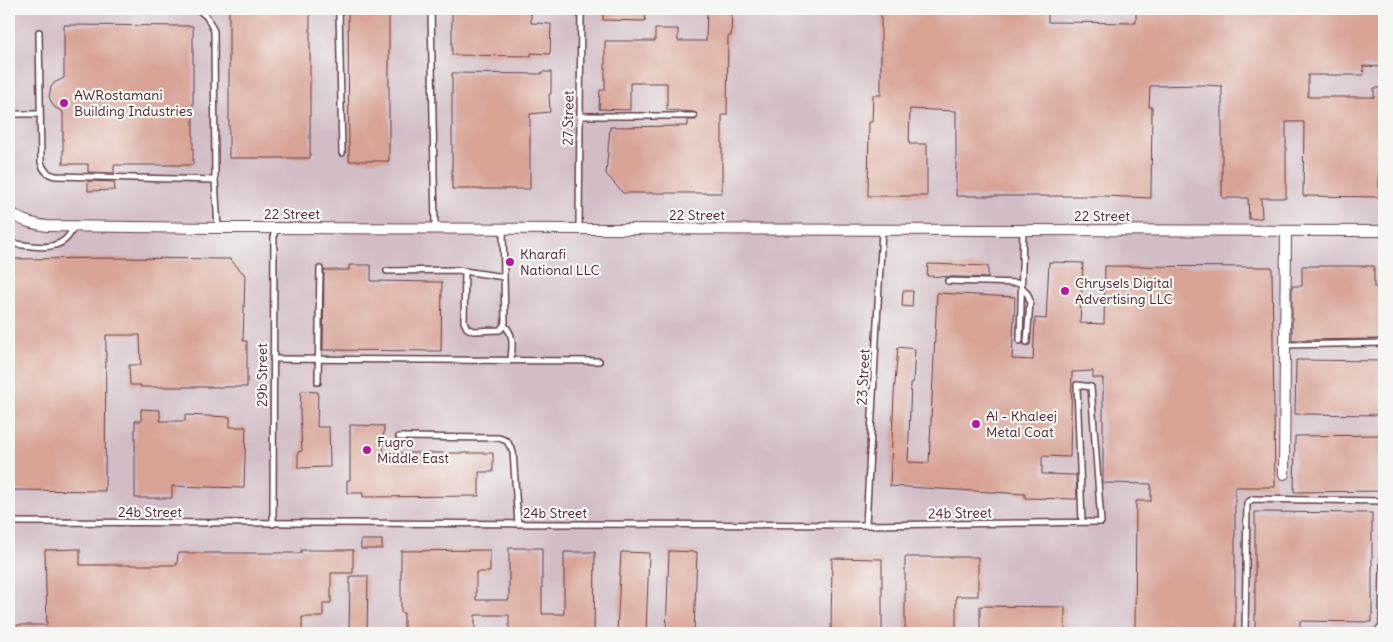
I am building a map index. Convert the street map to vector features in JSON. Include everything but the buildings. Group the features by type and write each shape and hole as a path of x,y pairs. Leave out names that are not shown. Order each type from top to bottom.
{"street":[{"name":"22 Street","path":"10,212 38,225 73,226 1384,231"},
{"path":"1284,474 1286,231"}],"lane":[{"path":"198,9 207,17 214,31 215,180 218,228"},
{"path":"338,9 342,154"},
{"path":"431,9 435,228"},
{"name":"27 Street","path":"579,228 580,9"},
{"path":"38,32 41,162 45,170 52,176 215,180"},
{"path":"9,114 39,114"},
{"path":"580,116 694,116"},
{"path":"9,243 52,247 68,238 73,226"},
{"name":"29b Street","path":"273,524 274,227"},
{"path":"465,271 464,322 467,328 473,331 497,332 504,325 502,228"},
{"name":"23 Street","path":"866,526 882,229"},
{"path":"1020,341 1023,230"},
{"path":"318,382 320,269"},
{"path":"387,271 465,271 504,277"},
{"path":"948,280 1021,285"},
{"path":"1021,285 1030,301 1028,342"},
{"path":"504,325 510,331 512,338 511,360"},
{"path":"1285,345 1384,344"},
{"path":"273,359 599,361"},
{"name":"24b Street","path":"9,522 866,526 1101,522 1091,387 1076,385 1082,522"},
{"path":"399,437 499,438 506,442 513,452 518,524"},
{"path":"1245,633 1247,503 1253,499 1384,501"},
{"path":"1368,633 1376,632 1382,627 1384,506"}],"shaded area":[{"path":"9,9 1384,9 1384,633 9,633"}],"place":[{"name":"AWRostamani Building Industries","path":"64,103"},
{"name":"Kharafi National LLC","path":"510,262"},
{"name":"Chrysels Digital Advertising LLC","path":"1065,291"},
{"name":"Al - Khaleej Metal Coat","path":"976,424"},
{"name":"Fugro Middle East","path":"367,450"}]}
